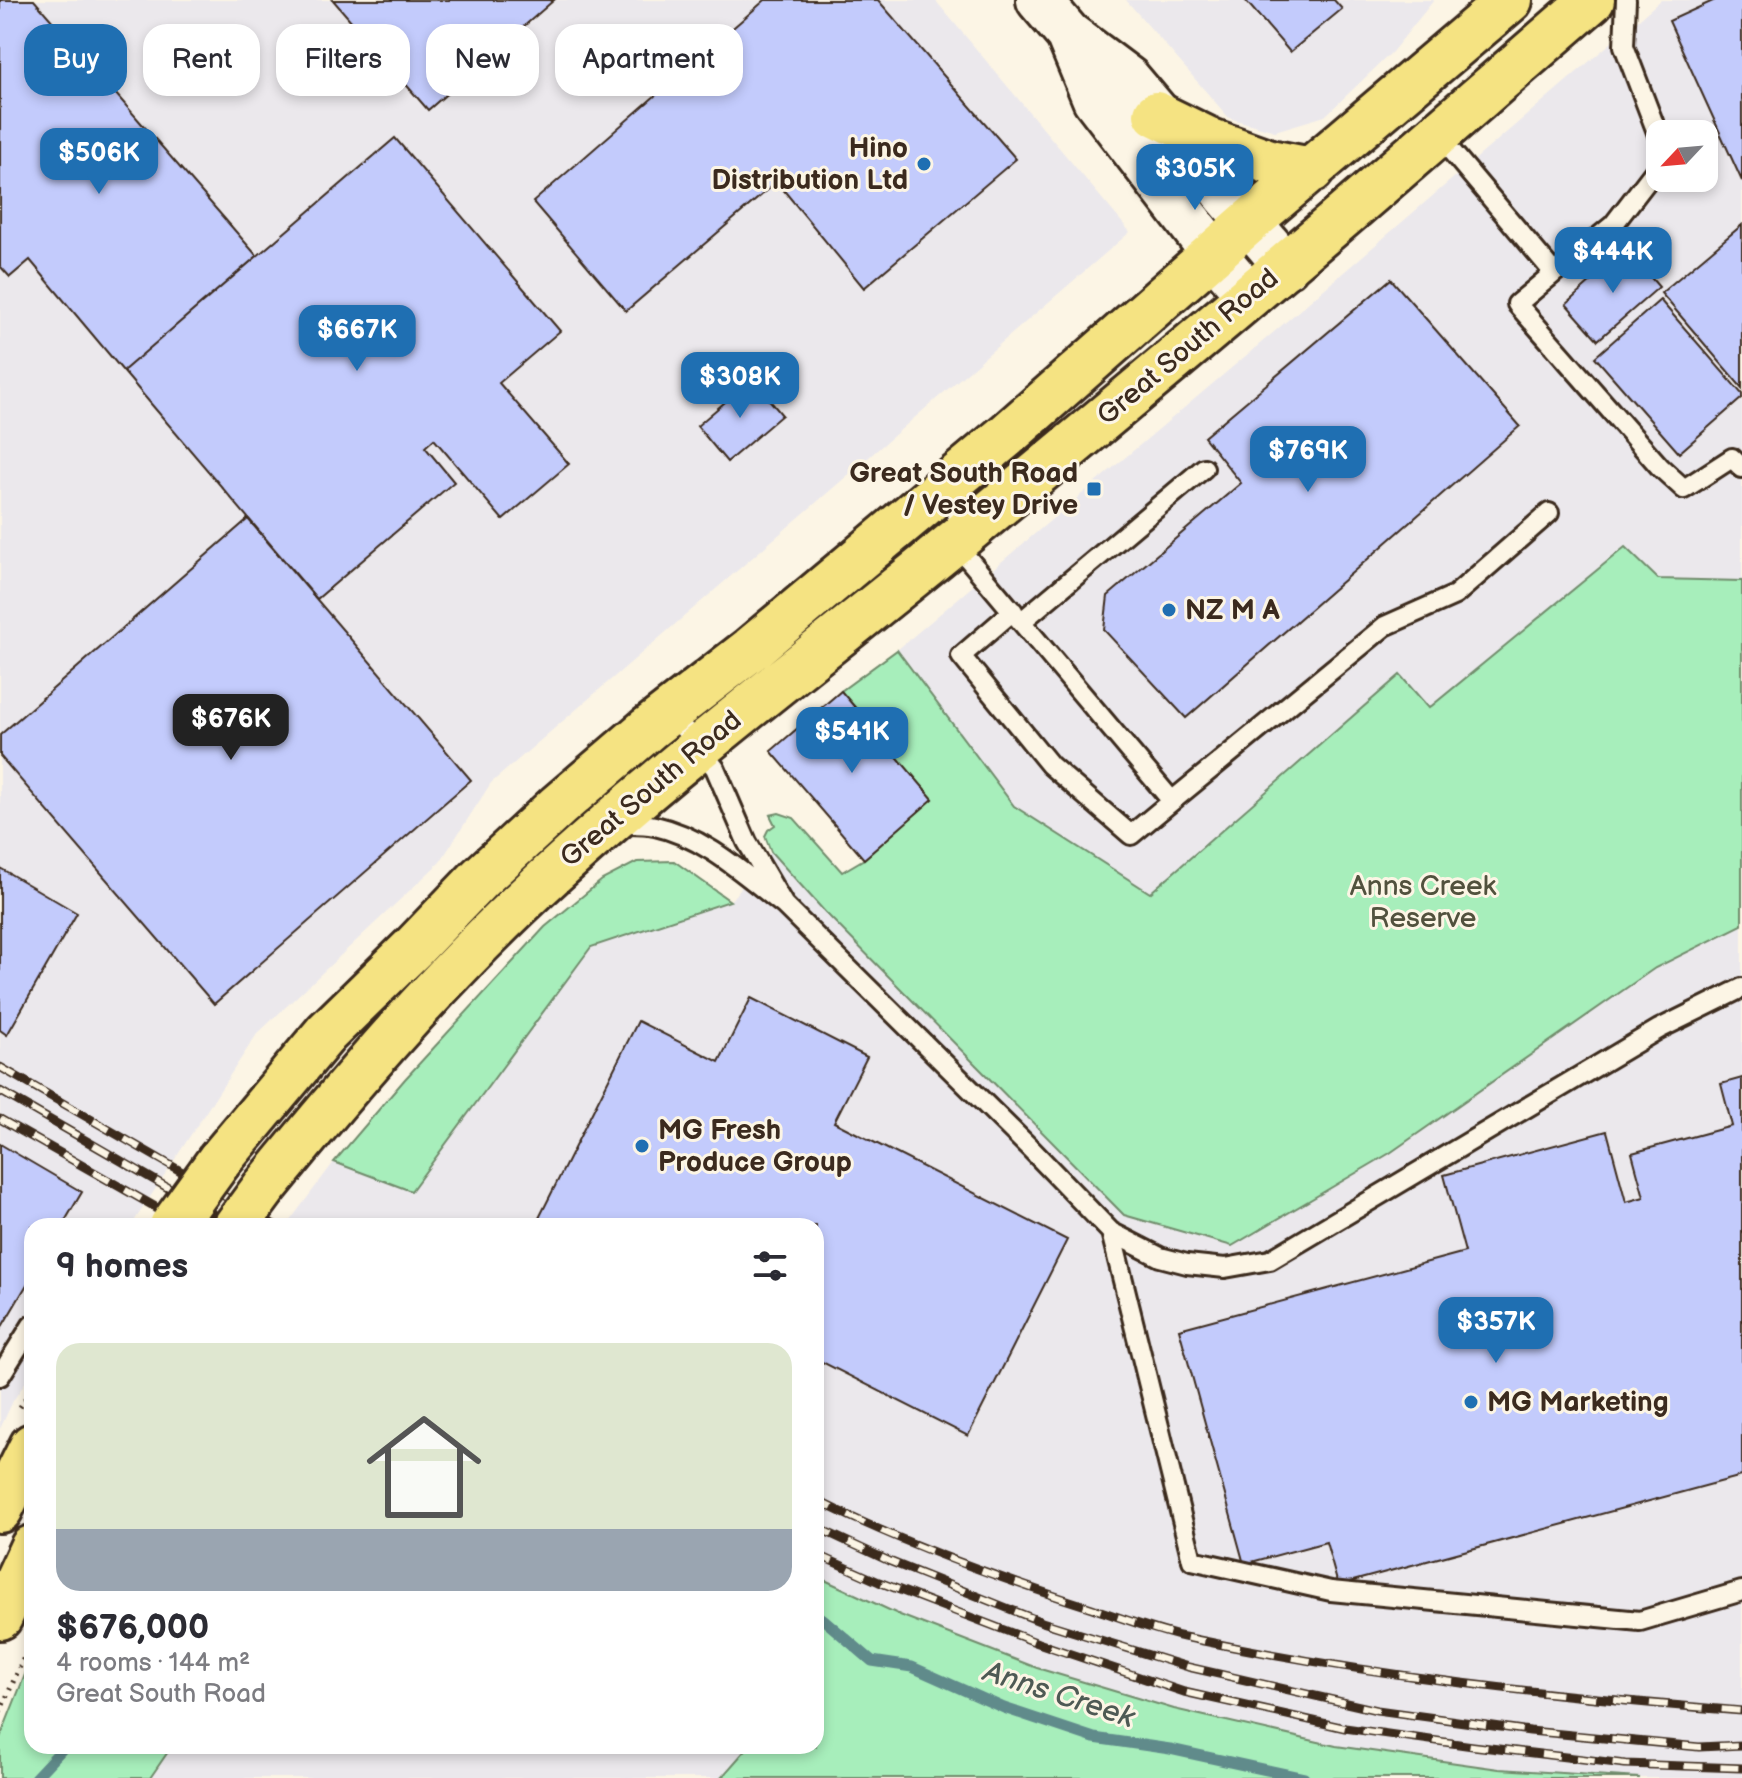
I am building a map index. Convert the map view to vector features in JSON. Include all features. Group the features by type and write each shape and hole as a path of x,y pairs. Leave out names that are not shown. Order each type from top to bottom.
{"main road":[{"name":"Great South Road","path":"178,1218 219,1161 326,1033 480,878 558,806 962,472 1510,0"},
{"name":"Great South Road","path":"242,1218 350,1084 486,936 552,873 698,748 954,542 1286,266 1592,0"},
{"path":"1156,114 1211,141 1270,162 1312,170"},
{"path":"0,1510 24,1462"},
{"path":"0,1617 24,1565"}],"street":[{"path":"1039,0 1068,34 1128,79 1286,266"},
{"path":"1068,34 1095,99 1249,295"}],"lane":[{"path":"1626,0 1624,46 1652,120"},
{"path":"1437,134 1554,273"},
{"path":"1646,182 1613,225 1517,304 1660,467 1684,489 1732,458 1742,468"},
{"path":"1204,468 1018,616 961,656 1050,765 1131,835 1385,626 1455,595 1549,513"},
{"path":"962,472 954,542 1172,801"},
{"path":"670,711 715,768 747,842 784,905"},
{"path":"608,824 652,825 677,832 711,850 784,905 1111,1232 1160,1257 1187,1264 1225,1268 1270,1260 1659,1029 1742,988"},
{"path":"1111,1232 1192,1560 1331,1591 1640,1621 1742,1591"},
{"path":"0,1376 24,1338"}],"path":[{"path":"0,1712 24,1658"}],"shaded area":[{"path":"0,0 935,0 1130,232 491,783 440,862 257,1034 136,1218 24,1218 24,1384 0,1429"},
{"path":"1126,0 1434,0 1392,52 1325,116 1275,131 1229,118"},
{"path":"1661,0 1742,0 1742,581 1658,579 1625,547 1429,709 1400,676 1150,893 1014,806 897,650"},
{"path":"771,852 894,981 1390,1153 1655,968 1742,925 1742,1778 1640,1778 1499,1769 1336,1746 1174,1709 1037,1668 900,1615 824,1580 824,1218 292,1218 334,1162 411,1191 591,947 730,901"},
{"path":"166,1754 742,1754 721,1778 150,1778"}],"green space":[{"name":"Anns Creek Reserve","path":"1625,547 1658,579 1742,581 1742,925 1655,968 1390,1153 1232,1246 1124,1215 825,912 771,852 765,836 775,825 770,815 779,813 794,818 842,872 864,859 933,799 841,691 897,650 1014,806 1150,893 1400,675 1429,708"},
{"path":"674,861 730,901 591,947 411,1191 334,1162 405,1079 545,927 602,880 637,862"},
{"path":"824,1580 900,1615 1037,1668 1174,1709 1336,1746 1499,1769 1640,1778 721,1778 742,1754 824,1754"},
{"path":"24,1677 24,1754 166,1754 150,1778 0,1778 0,1738"}],"building":[{"path":"0,0 34,0 55,24 24,24 24,96 118,96 257,256 123,371 30,260 10,277 0,266"},
{"path":"333,0 554,0 527,24 426,24 426,96 444,96 428,110 410,89 410,24 354,24"},
{"path":"765,0 878,0 1016,159 864,288 777,182 626,311 533,202 655,96 743,96 743,24 737,24"},
{"path":"1245,0 1334,0 1342,9 1290,52"},
{"path":"1715,0 1742,0 1742,181 1718,128 1718,120 1714,120 1669,21"},
{"path":"395,138 560,331 499,383 569,464 503,520 434,439 425,447 454,482 317,599 123,371"},
{"path":"1742,225 1742,388 1661,293"},
{"path":"1627,250 1659,287 1598,340 1566,304"},
{"path":"1391,279 1520,426 1186,718 1104,630 1108,596 1241,483 1204,437"},
{"path":"1660,300 1742,394 1742,398 1679,453 1595,357"},
{"path":"752,379 782,415 727,462 697,426"},
{"path":"248,519 471,780 214,1004 0,756 0,735"},
{"path":"841,691 933,799 864,859 771,751"},
{"path":"0,868 77,913 7,1035 0,1030"},
{"path":"751,998 867,1057 834,1122 1067,1240 968,1436 824,1363 824,1218 539,1218 638,1021 719,1062"},
{"name":"MG Marketing","path":"1742,1078 1742,1476 1338,1585 1326,1542 1244,1564 1179,1329 1465,1252 1444,1175 1607,1131 1626,1202 1644,1197 1632,1153 1732,1126 1721,1084"},
{"path":"0,1144 82,1192 67,1218 24,1218 24,1290 0,1330"}],"waterway":[{"name":"Anns Creek","path":"824,1620 872,1661 912,1667 1004,1708 1094,1738 1170,1749 1304,1778"},
{"name":"Anns Creek","path":"35,1778 58,1754"}],"railway":[{"path":"0,1067 262,1218"},
{"path":"0,1091 220,1218"},
{"path":"0,1119 175,1218"},
{"path":"824,1504 917,1546 987,1572 1184,1637 1392,1674 1602,1699 1742,1711"},
{"path":"824,1531 889,1561 1042,1622 1188,1667 1377,1710 1530,1731 1699,1747 1742,1745"},
{"path":"824,1558 1038,1643 1184,1692 1345,1728 1473,1746 1625,1764 1742,1768"}],"place":[{"name":"Hino Distribution Ltd","path":"924,164"},
{"name":"Great South Road / Vestey Drive","path":"1094,489"},
{"name":"NZ M A","path":"1169,610"},
{"name":"MG Fresh Produce Group","path":"642,1146"},
{"name":"MG Marketing","path":"1471,1402"}]}
